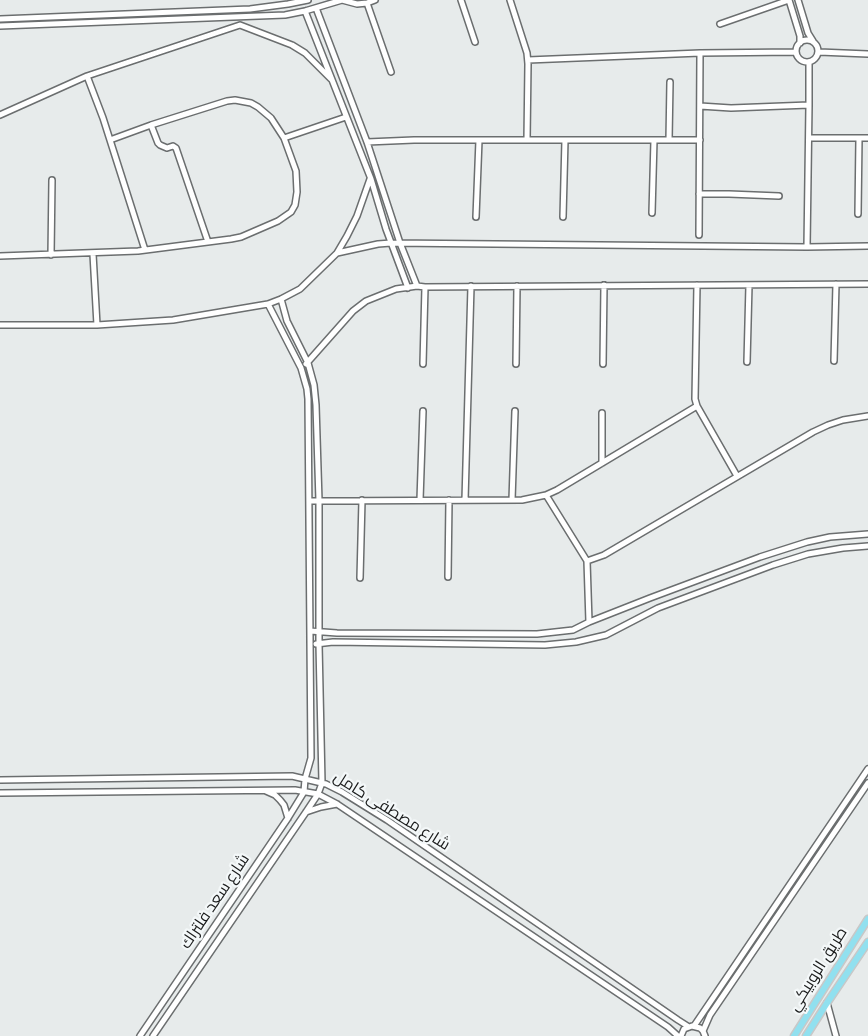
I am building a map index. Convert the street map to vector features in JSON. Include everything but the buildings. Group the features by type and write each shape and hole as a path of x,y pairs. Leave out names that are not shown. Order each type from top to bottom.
{"main road":[{"name":"طريق الروبيكي","path":"794,1036 868,919"},
{"name":"طريق الروبيكي","path":"806,1036 868,942"}],"street":[{"path":"0,19 267,8 308,0"},
{"path":"0,26 286,15 304,12 342,0 357,4 375,0"},
{"path":"461,0 475,42"},
{"path":"510,0 528,60 527,140"},
{"path":"720,24 789,0 800,36 800,43 796,52 797,56 804,62 813,61 817,57 818,52 816,44 808,33 798,0"},
{"path":"300,2 370,179 408,288"},
{"path":"367,3 391,72"},
{"path":"316,8 368,142 400,243 417,286"},
{"path":"240,18 240,25"},
{"path":"0,115 87,76 240,25 292,45 305,53 332,79"},
{"path":"800,43 808,40 813,41"},
{"path":"528,60 700,53 796,52"},
{"path":"818,52 868,54"},
{"path":"699,235 700,53"},
{"path":"807,247 809,62"},
{"path":"87,76 110,140 145,250"},
{"path":"668,140 670,82"},
{"path":"0,256 93,254 208,242 240,236 278,221 291,212 295,205 297,192 296,171 284,138 271,118 258,107 243,101 227,101 110,140"},
{"path":"700,106 731,108 809,105"},
{"path":"284,138 346,117"},
{"path":"151,125 160,146 166,148 174,146 176,148 208,242"},
{"path":"809,138 868,138"},
{"path":"858,214 859,138"},
{"path":"476,217 479,140"},
{"path":"563,217 565,140"},
{"path":"652,213 654,140"},
{"path":"368,142 700,140"},
{"path":"0,325 97,325 173,320 268,304 281,299 300,289 337,253 348,236 357,216 370,179"},
{"path":"51,255 52,180"},
{"path":"699,194 779,196"},
{"path":"337,253 391,243 868,246"},
{"path":"93,254 97,325"},
{"path":"747,362 749,284"},
{"path":"834,361 836,284"},
{"path":"301,368 353,311 366,301 396,289 417,286 868,284"},
{"path":"603,364 604,285"},
{"path":"697,285 694,393 697,406 737,476"},
{"path":"465,500 471,286"},
{"path":"516,364 518,286"},
{"path":"423,364 425,287"},
{"path":"281,299 287,321 308,362 314,385 316,405 322,783"},
{"name":"شارع سعد فلتراك","path":"140,1036 304,792 305,779 311,758 308,399 301,368 268,304"},
{"path":"309,501 522,500 546,495 697,406"},
{"path":"420,500 423,411"},
{"path":"512,500 515,411"},
{"path":"602,413 602,463"},
{"path":"588,561 604,555 813,432 842,420 868,416"},
{"path":"546,495 588,561 589,622"},
{"path":"360,578 362,500"},
{"path":"448,577 449,500"},
{"path":"310,631 337,633 537,634 573,630 589,622 760,557 807,542 830,537 868,534"},
{"path":"310,644 333,642 545,645 576,642 606,635 658,608 773,565 808,554 868,546"},
{"path":"311,739 321,739"},
{"path":"679,1036 684,1029 691,1026 868,769"},
{"name":"شارع مصطفى كامل","path":"0,780 292,776 330,785 387,820 678,1020 700,1028 704,1033"},
{"name":"شارع سعد فلتراك","path":"152,1036 306,812 318,794 322,783"},
{"path":"704,1033 710,1015 868,784"},
{"path":"263,790 280,800 284,805 288,818"},
{"name":"شارع مصطفى كامل","path":"0,793 295,790 318,794 337,804 679,1036"},
{"path":"306,812 321,806 337,804"},
{"path":"268,847 277,854"},
{"path":"260,860 269,866"},
{"path":"167,995 176,1001"},
{"path":"827,1003 836,1036"},
{"path":"160,1006 169,1012"}]}
